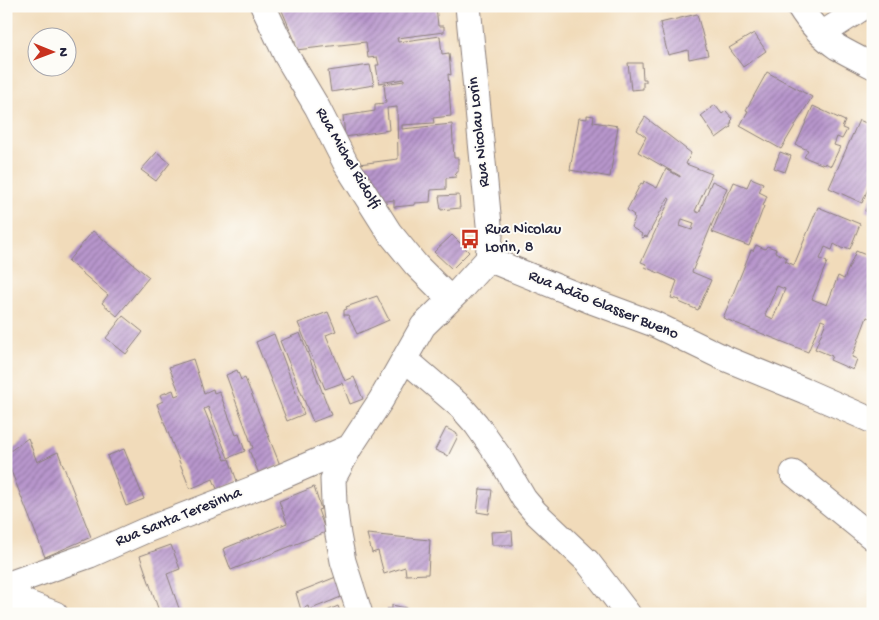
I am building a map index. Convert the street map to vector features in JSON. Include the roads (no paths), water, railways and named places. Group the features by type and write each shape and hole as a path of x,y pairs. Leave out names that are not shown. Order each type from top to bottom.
{"street":[{"name":"Rua Michel Ridolfi","path":"263,6 286,55 317,107 346,164 389,232 416,265 450,299"},
{"name":"Rua Nicolau Lorin","path":"468,6 490,235 488,259"},
{"path":"799,6 807,19 836,46 873,66"},
{"path":"822,34 865,6"},
{"path":"360,614 338,535 333,479 350,447 382,400 424,326 488,259"},
{"name":"Rua Adão Glasser Bueno","path":"488,259 654,324 722,357 873,421"},
{"path":"405,359 461,407 476,424 500,458 524,499 535,512 587,561 628,614"},
{"name":"Rua Santa Teresinha","path":"6,585 90,554 255,488 350,447"},
{"path":"793,474 873,538"},
{"path":"6,595 55,614"}],"place":[{"name":"Rua Nicolau Lorin, 8","path":"470,239"}]}
